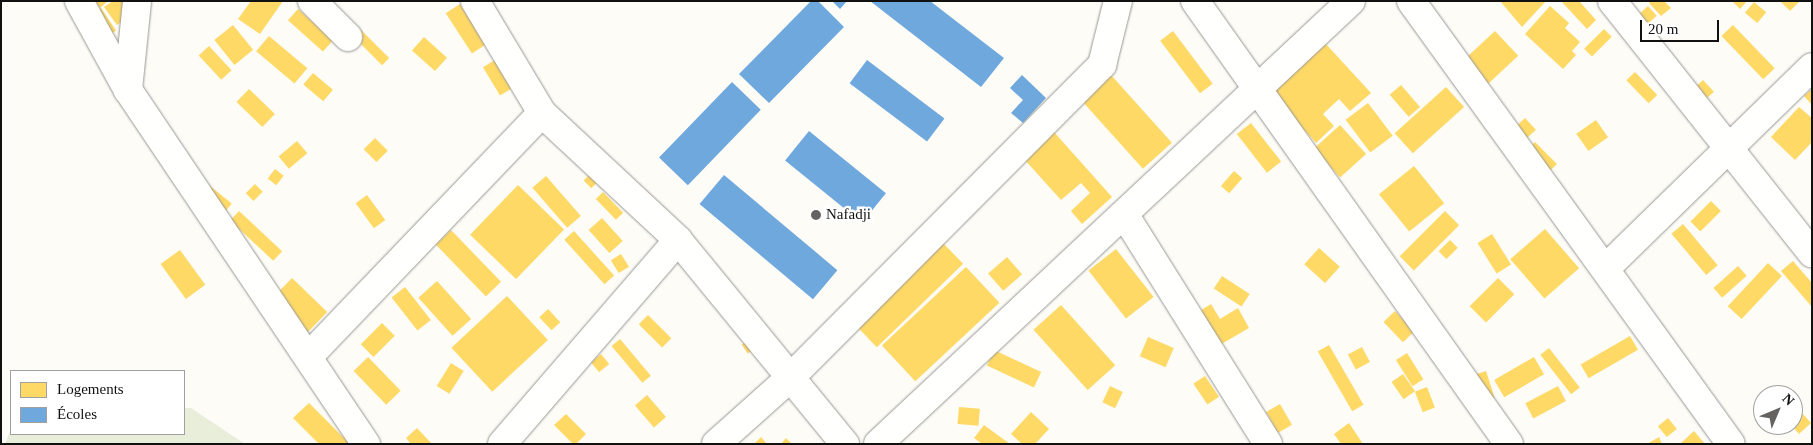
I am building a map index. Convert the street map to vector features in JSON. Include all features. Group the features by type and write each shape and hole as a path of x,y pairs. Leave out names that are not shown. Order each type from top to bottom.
{"street":[{"path":"79,1 128,90 366,444"},
{"path":"128,90 137,1"},
{"path":"312,1 348,37"},
{"path":"475,1 542,113 678,240 845,444"},
{"path":"716,444 790,377 1102,65 1118,1"},
{"path":"1195,1 1509,444"},
{"path":"878,444 1351,1"},
{"path":"1411,1 1731,444"},
{"path":"1612,1 1728,150 1812,252"},
{"path":"1605,269 1812,67"},
{"path":"308,357 542,113"},
{"path":"1124,214 1268,444"},
{"path":"502,444 678,240"}],"green space":[{"path":"185,408 191,408 245,444 5,444 10,432 10,435 185,435"}],"building: Logements":[{"path":"95,1 108,1 100,8"},
{"path":"113,1 126,1 134,13 117,25 104,7"},
{"path":"251,1 283,1 260,34 238,19"},
{"path":"1500,1 1546,1 1522,27"},
{"path":"1561,1 1579,1 1596,20 1587,29"},
{"path":"1651,1 1664,1 1671,8 1661,16 1649,3"},
{"path":"1732,1 1747,1 1740,9"},
{"path":"1780,1 1800,1 1790,11"},
{"path":"1754,2 1766,12 1757,23 1745,13"},
{"path":"460,4 486,44 472,54 446,13"},
{"path":"1550,6 1569,23 1565,28 1580,42 1572,51 1576,55 1563,69 1525,34"},
{"path":"1648,6 1657,16 1646,26 1637,16"},
{"path":"101,8 116,30 105,38 90,15"},
{"path":"298,9 333,40 323,52 288,20"},
{"path":"233,25 253,50 234,65 214,40"},
{"path":"1733,25 1775,68 1763,79 1721,36"},
{"path":"358,27 389,58 382,65 351,34"},
{"path":"1604,29 1612,37 1592,57 1584,49"},
{"path":"1173,31 1213,84 1200,93 1160,41"},
{"path":"1495,31 1518,56 1485,87 1461,62"},
{"path":"269,36 307,68 294,83 256,51"},
{"path":"424,37 447,58 435,71 412,50"},
{"path":"1325,43 1371,93 1350,111 1339,99 1323,114 1334,126 1316,143 1271,93"},
{"path":"209,46 232,70 221,80 199,56"},
{"path":"495,60 512,88 500,95 483,67"},
{"path":"1635,72 1657,95 1649,103 1626,80"},
{"path":"313,73 333,90 323,101 303,84"},
{"path":"1111,75 1172,143 1143,169 1082,101"},
{"path":"1703,80 1714,92 1704,101 1693,89"},
{"path":"1401,85 1420,107 1409,117 1390,95"},
{"path":"1446,87 1464,107 1413,153 1395,133"},
{"path":"249,89 275,114 262,127 236,102"},
{"path":"1812,89 1812,105 1804,96"},
{"path":"1368,103 1393,136 1370,153 1346,120"},
{"path":"1799,107 1812,118 1812,142 1795,160 1771,137"},
{"path":"1525,118 1536,130 1522,143 1511,131"},
{"path":"1596,120 1608,137 1588,151 1576,134"},
{"path":"1251,123 1281,162 1267,173 1237,134"},
{"path":"1340,125 1366,154 1340,177 1314,148"},
{"path":"1054,132 1112,197 1082,224 1071,211 1090,193 1081,183 1061,200 1024,159"},
{"path":"375,138 388,151 376,162 364,149"},
{"path":"297,141 307,153 289,169 279,156"},
{"path":"1535,142 1557,164 1548,173 1526,151"},
{"path":"1414,166 1444,203 1409,232 1379,194"},
{"path":"597,167 605,175 591,188 584,180"},
{"path":"275,169 284,176 276,185 268,178"},
{"path":"1234,171 1242,178 1229,193 1221,186"},
{"path":"546,176 581,216 567,228 532,188"},
{"path":"255,184 263,192 254,201 246,193"},
{"path":"518,185 564,229 516,279 470,235"},
{"path":"210,186 232,204 226,211 204,193"},
{"path":"603,192 623,213 616,220 596,199"},
{"path":"367,195 385,220 374,228 356,203"},
{"path":"1711,201 1721,211 1700,231 1690,222"},
{"path":"239,211 282,251 273,261 230,221"},
{"path":"1445,211 1459,225 1414,270 1400,256"},
{"path":"602,218 623,241 609,253 589,230"},
{"path":"1683,224 1718,265 1706,275 1672,234"},
{"path":"1545,229 1579,268 1544,298 1510,259"},
{"path":"451,230 501,282 486,296 436,245"},
{"path":"574,231 614,276 604,284 564,240"},
{"path":"1492,234 1511,265 1497,274 1478,243"},
{"path":"1450,240 1458,248 1446,259 1439,251"},
{"path":"943,243 963,264 877,347 857,326"},
{"path":"1319,248 1340,267 1325,283 1304,264"},
{"path":"1116,249 1154,297 1126,319 1088,271"},
{"path":"180,250 205,285 186,299 161,264"},
{"path":"621,254 629,267 619,273 611,260"},
{"path":"1007,257 1022,274 1003,291 988,273"},
{"path":"1793,261 1812,283 1812,307 1781,271"},
{"path":"1768,263 1782,276 1742,319 1728,306"},
{"path":"1738,266 1747,276 1722,298 1713,288"},
{"path":"966,267 999,303 915,381 882,345"},
{"path":"1222,276 1250,294 1242,307 1214,289"},
{"path":"292,278 327,312 306,334 271,300"},
{"path":"1498,278 1514,294 1486,323 1470,306"},
{"path":"437,281 471,319 453,336 418,298"},
{"path":"405,287 431,320 417,331 392,297"},
{"path":"507,296 548,340 492,392 451,348"},
{"path":"1211,304 1220,319 1238,308 1249,328 1218,346 1198,312"},
{"path":"1061,305 1115,365 1088,390 1034,330"},
{"path":"548,309 560,322 551,330 539,317"},
{"path":"1395,311 1414,331 1403,342 1383,322"},
{"path":"648,315 671,338 662,348 639,324"},
{"path":"382,323 395,336 374,357 361,344"},
{"path":"754,336 760,345 748,354 742,344"},
{"path":"1630,336 1638,350 1589,378 1581,364"},
{"path":"1148,337 1174,348 1166,367 1140,356"},
{"path":"620,339 651,376 642,383 612,346"},
{"path":"1329,345 1364,405 1352,411 1318,352"},
{"path":"1362,347 1370,362 1356,370 1348,355"},
{"path":"1549,348 1580,387 1571,394 1540,355"},
{"path":"994,350 1041,372 1034,387 987,365"},
{"path":"1407,353 1423,379 1412,386 1396,360"},
{"path":"601,354 609,364 599,372 591,362"},
{"path":"368,357 401,391 386,405 354,371"},
{"path":"1534,357 1544,374 1504,397 1494,380"},
{"path":"451,363 464,371 449,394 437,386"},
{"path":"1486,371 1495,398 1481,402 1473,375"},
{"path":"1403,374 1415,391 1404,399 1392,382"},
{"path":"1205,376 1219,397 1207,405 1193,384"},
{"path":"1110,386 1123,392 1115,408 1102,402"},
{"path":"1558,386 1566,401 1533,418 1525,403"},
{"path":"1427,387 1435,408 1423,412 1415,392"},
{"path":"647,395 666,417 654,427 635,405"},
{"path":"309,403 350,444 319,444 293,418"},
{"path":"1280,404 1292,425 1278,433 1266,412"},
{"path":"959,407 980,409 978,426 958,424"},
{"path":"1031,412 1049,429 1035,444 1022,444 1011,434"},
{"path":"566,414 586,434 576,444 573,444 554,425"},
{"path":"1803,414 1811,423 1803,430"},
{"path":"1668,418 1677,429 1667,437 1658,426"},
{"path":"1349,423 1363,444 1341,444 1334,434"},
{"path":"984,425 1010,444 982,444 974,438"},
{"path":"417,428 432,444 411,444 406,438"},
{"path":"1694,431 1705,444 1680,444"},
{"path":"761,437 767,444 754,444"},
{"path":"1659,437 1662,444 1647,444"},
{"path":"786,438 792,444 781,444"}],"building: Écoles":[{"path":"811,1 818,1 844,27 769,103 739,74"},
{"path":"832,1 847,1 840,9"},
{"path":"870,1 930,1 1004,58 981,87"},
{"path":"867,60 944,118 927,142 850,83"},
{"path":"1022,75 1046,98 1023,123 1011,113 1023,100 1010,88"},
{"path":"732,82 761,110 688,185 659,158"},
{"path":"809,131 886,193 862,223 785,161"},
{"path":"724,175 837,270 813,299 700,204"}],"place":[{"name":"Nafadji","path":"816,215"}]}
